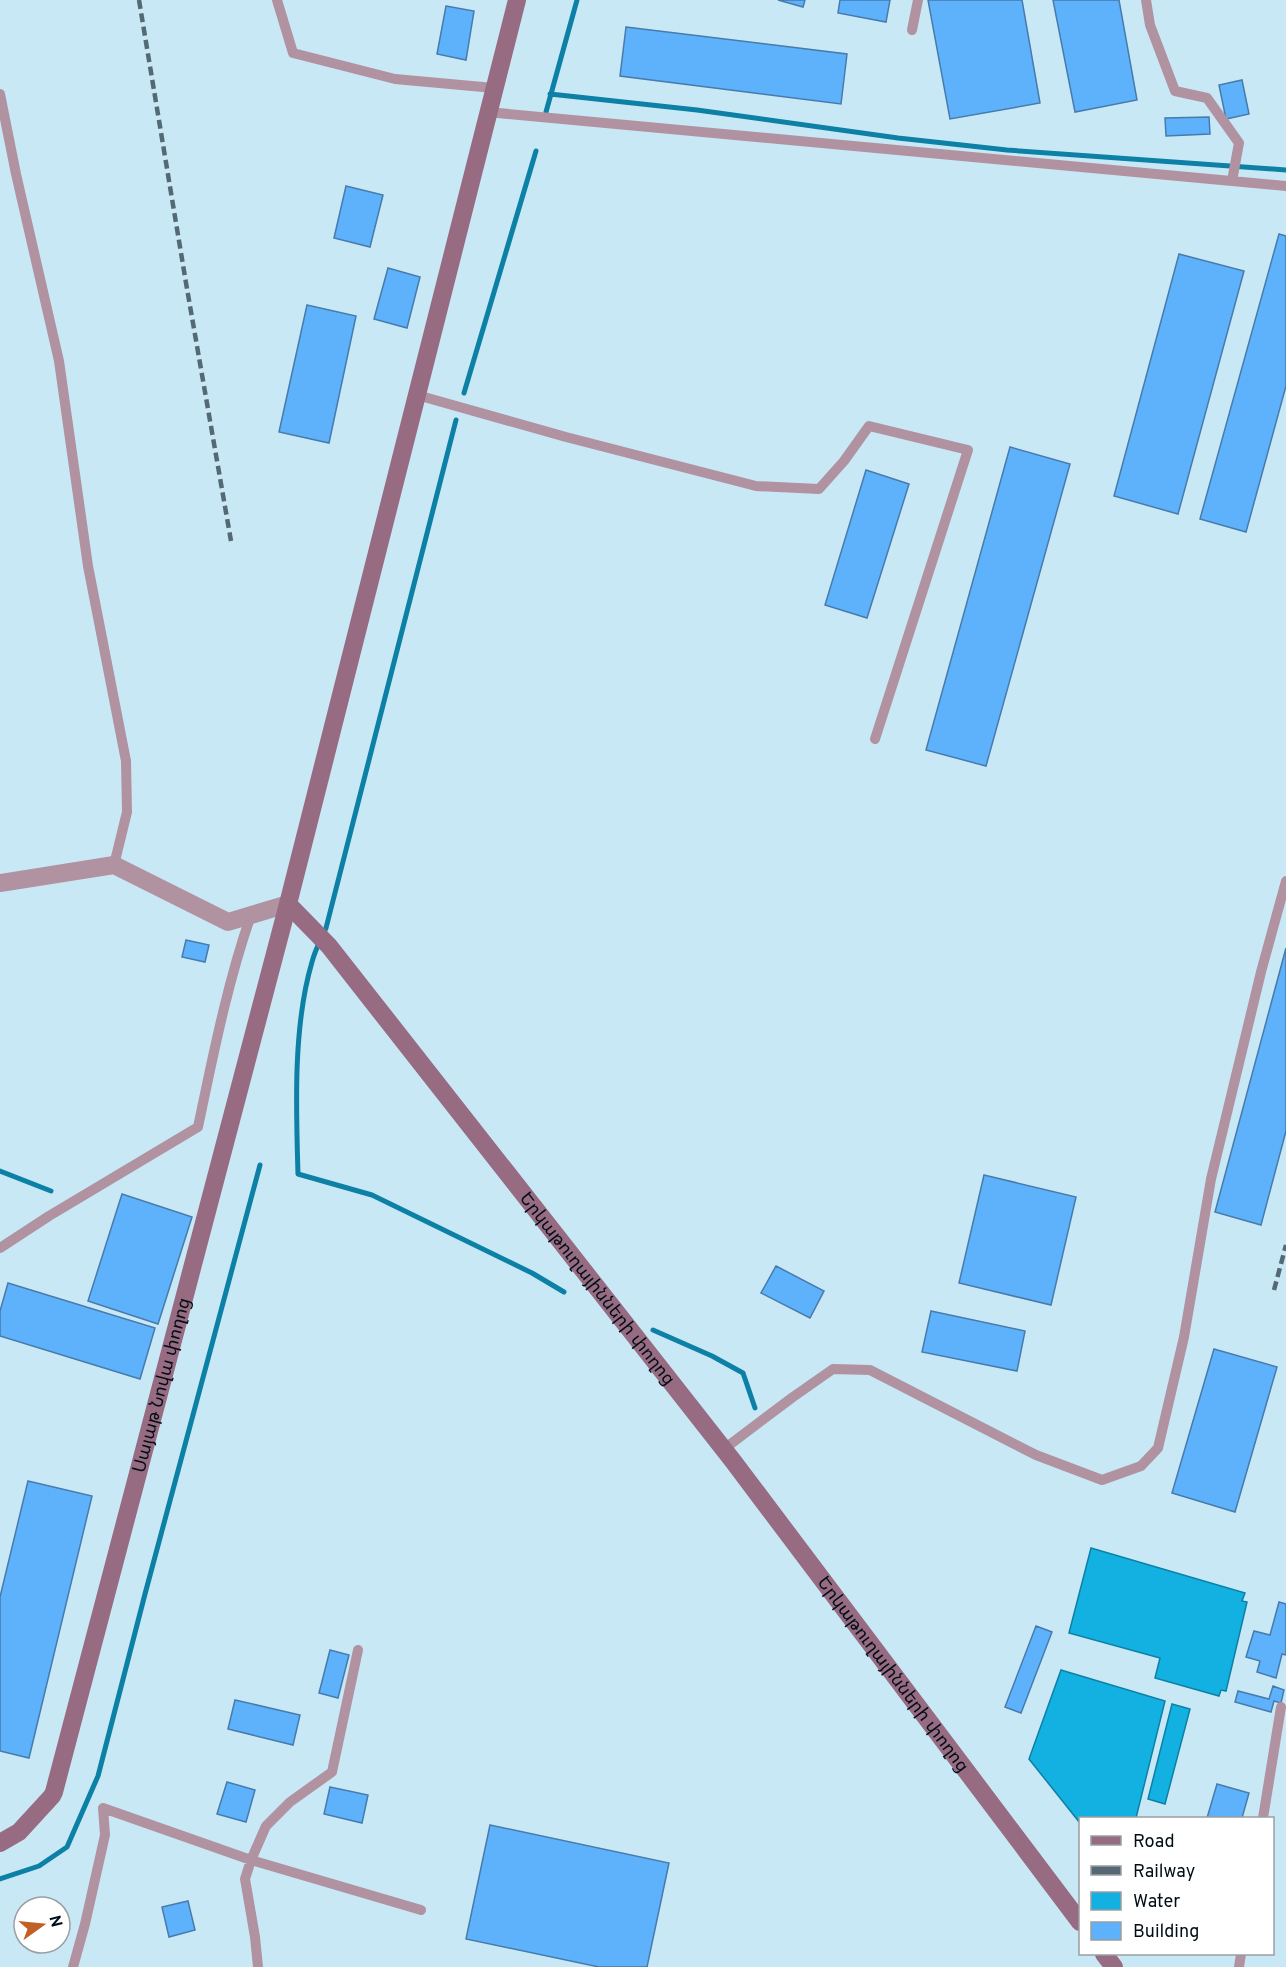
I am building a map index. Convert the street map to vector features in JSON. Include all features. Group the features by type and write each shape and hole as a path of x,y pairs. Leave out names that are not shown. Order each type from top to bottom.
{"main road":[{"name":"Սայաթ Նովա փողոց","path":"0,1844 20,1832 54,1792 288,904 517,0"},
{"name":"Երկաթուղայինների փողոց","path":"288,904 329,946 724,1449 1079,1921"}],"street":[{"path":"0,883 114,865 228,922 288,904"}],"lane":[{"path":"277,0 293,53 395,79 494,88"},
{"path":"912,30 918,0"},
{"path":"1146,0 1150,25 1175,91 1208,98 1239,142 1233,177"},
{"path":"0,94 59,362 88,566 126,761 127,812 114,865"},
{"path":"488,112 1233,177 1286,186"},
{"path":"417,395 566,437 756,486 819,489 844,461 869,426 968,450 875,739"},
{"path":"724,1449 793,1396 833,1369 870,1370 1036,1455 1102,1480 1141,1466 1158,1448 1184,1337 1211,1179 1261,972 1286,881"},
{"path":"0,1248 198,1127 218,1032 251,915"},
{"path":"258,1967 245,1879 266,1826 290,1802 332,1772 358,1650"},
{"path":"1263,1817 1281,1707"},
{"path":"73,1967 86,1924 105,1835 103,1808 251,1860 421,1910"}],"water":[{"path":"1091,1548 1245,1593 1242,1601 1247,1602 1226,1691 1221,1690 1219,1696 1155,1678 1160,1658 1069,1633"},
{"path":"1061,1670 1165,1701 1136,1817 1079,1817 1079,1822 1029,1759"},
{"path":"1172,1704 1190,1709 1165,1804 1148,1799"}],"building":[{"path":"778,0 805,0 803,7"},
{"path":"840,0 890,0 886,22 838,13"},
{"path":"928,0 1022,0 1040,103 950,119"},
{"path":"1053,0 1119,0 1137,100 1075,112"},
{"path":"446,6 474,11 466,60 437,54"},
{"path":"626,27 847,54 841,104 620,76"},
{"path":"1242,80 1249,114 1226,119 1219,85"},
{"path":"1209,117 1210,134 1166,136 1165,118"},
{"path":"346,186 383,195 370,247 334,238"},
{"path":"1279,234 1286,236 1286,386 1246,532 1200,519"},
{"path":"1179,254 1244,271 1178,514 1114,496"},
{"path":"388,268 420,277 407,328 374,319"},
{"path":"307,305 356,316 329,443 279,432"},
{"path":"1010,447 1070,464 986,766 926,750"},
{"path":"866,470 909,484 867,618 825,605"},
{"path":"186,940 209,945 205,962 182,957"},
{"path":"1286,948 1286,1131 1261,1225 1215,1212"},
{"path":"984,1175 1076,1197 1051,1305 959,1283"},
{"path":"122,1194 192,1217 158,1324 88,1301"},
{"path":"776,1266 824,1291 810,1318 761,1293"},
{"path":"8,1283 155,1328 140,1379 0,1336 0,1311"},
{"path":"931,1311 1025,1331 1017,1371 922,1352"},
{"path":"1214,1349 1277,1367 1235,1512 1172,1493"},
{"path":"28,1481 92,1496 29,1758 0,1751 0,1597"},
{"path":"1279,1602 1286,1604 1286,1655 1282,1654 1276,1678 1257,1672 1260,1661 1246,1657 1254,1631 1270,1635"},
{"path":"1036,1626 1052,1632 1021,1713 1005,1707"},
{"path":"330,1650 349,1655 338,1698 319,1693"},
{"path":"1273,1686 1284,1690 1281,1703 1274,1701 1271,1712 1235,1702 1238,1691 1269,1699"},
{"path":"235,1700 300,1715 293,1745 228,1729"},
{"path":"227,1782 255,1790 246,1822 217,1814"},
{"path":"1217,1784 1249,1793 1242,1817 1207,1817"},
{"path":"330,1787 368,1795 362,1823 324,1814"},
{"path":"490,1825 669,1863 647,1967 599,1967 466,1939"},
{"path":"188,1901 195,1930 169,1937 162,1907"}],"waterway":[{"path":"546,112 577,0"},
{"path":"550,94 697,110 898,138 1007,150 1286,170"},
{"path":"464,393 536,151"},
{"path":"456,420 326,928 315,953 306,987 297,1067 298,1174 372,1195 532,1273 564,1292"},
{"path":"0,1879 39,1866 67,1847 98,1776 260,1165"},
{"path":"0,1171 51,1191"},
{"path":"653,1330 712,1356 743,1373 755,1408"}],"railway":[{"path":"139,0 231,541"},
{"path":"1274,1290 1286,1245"}]}
